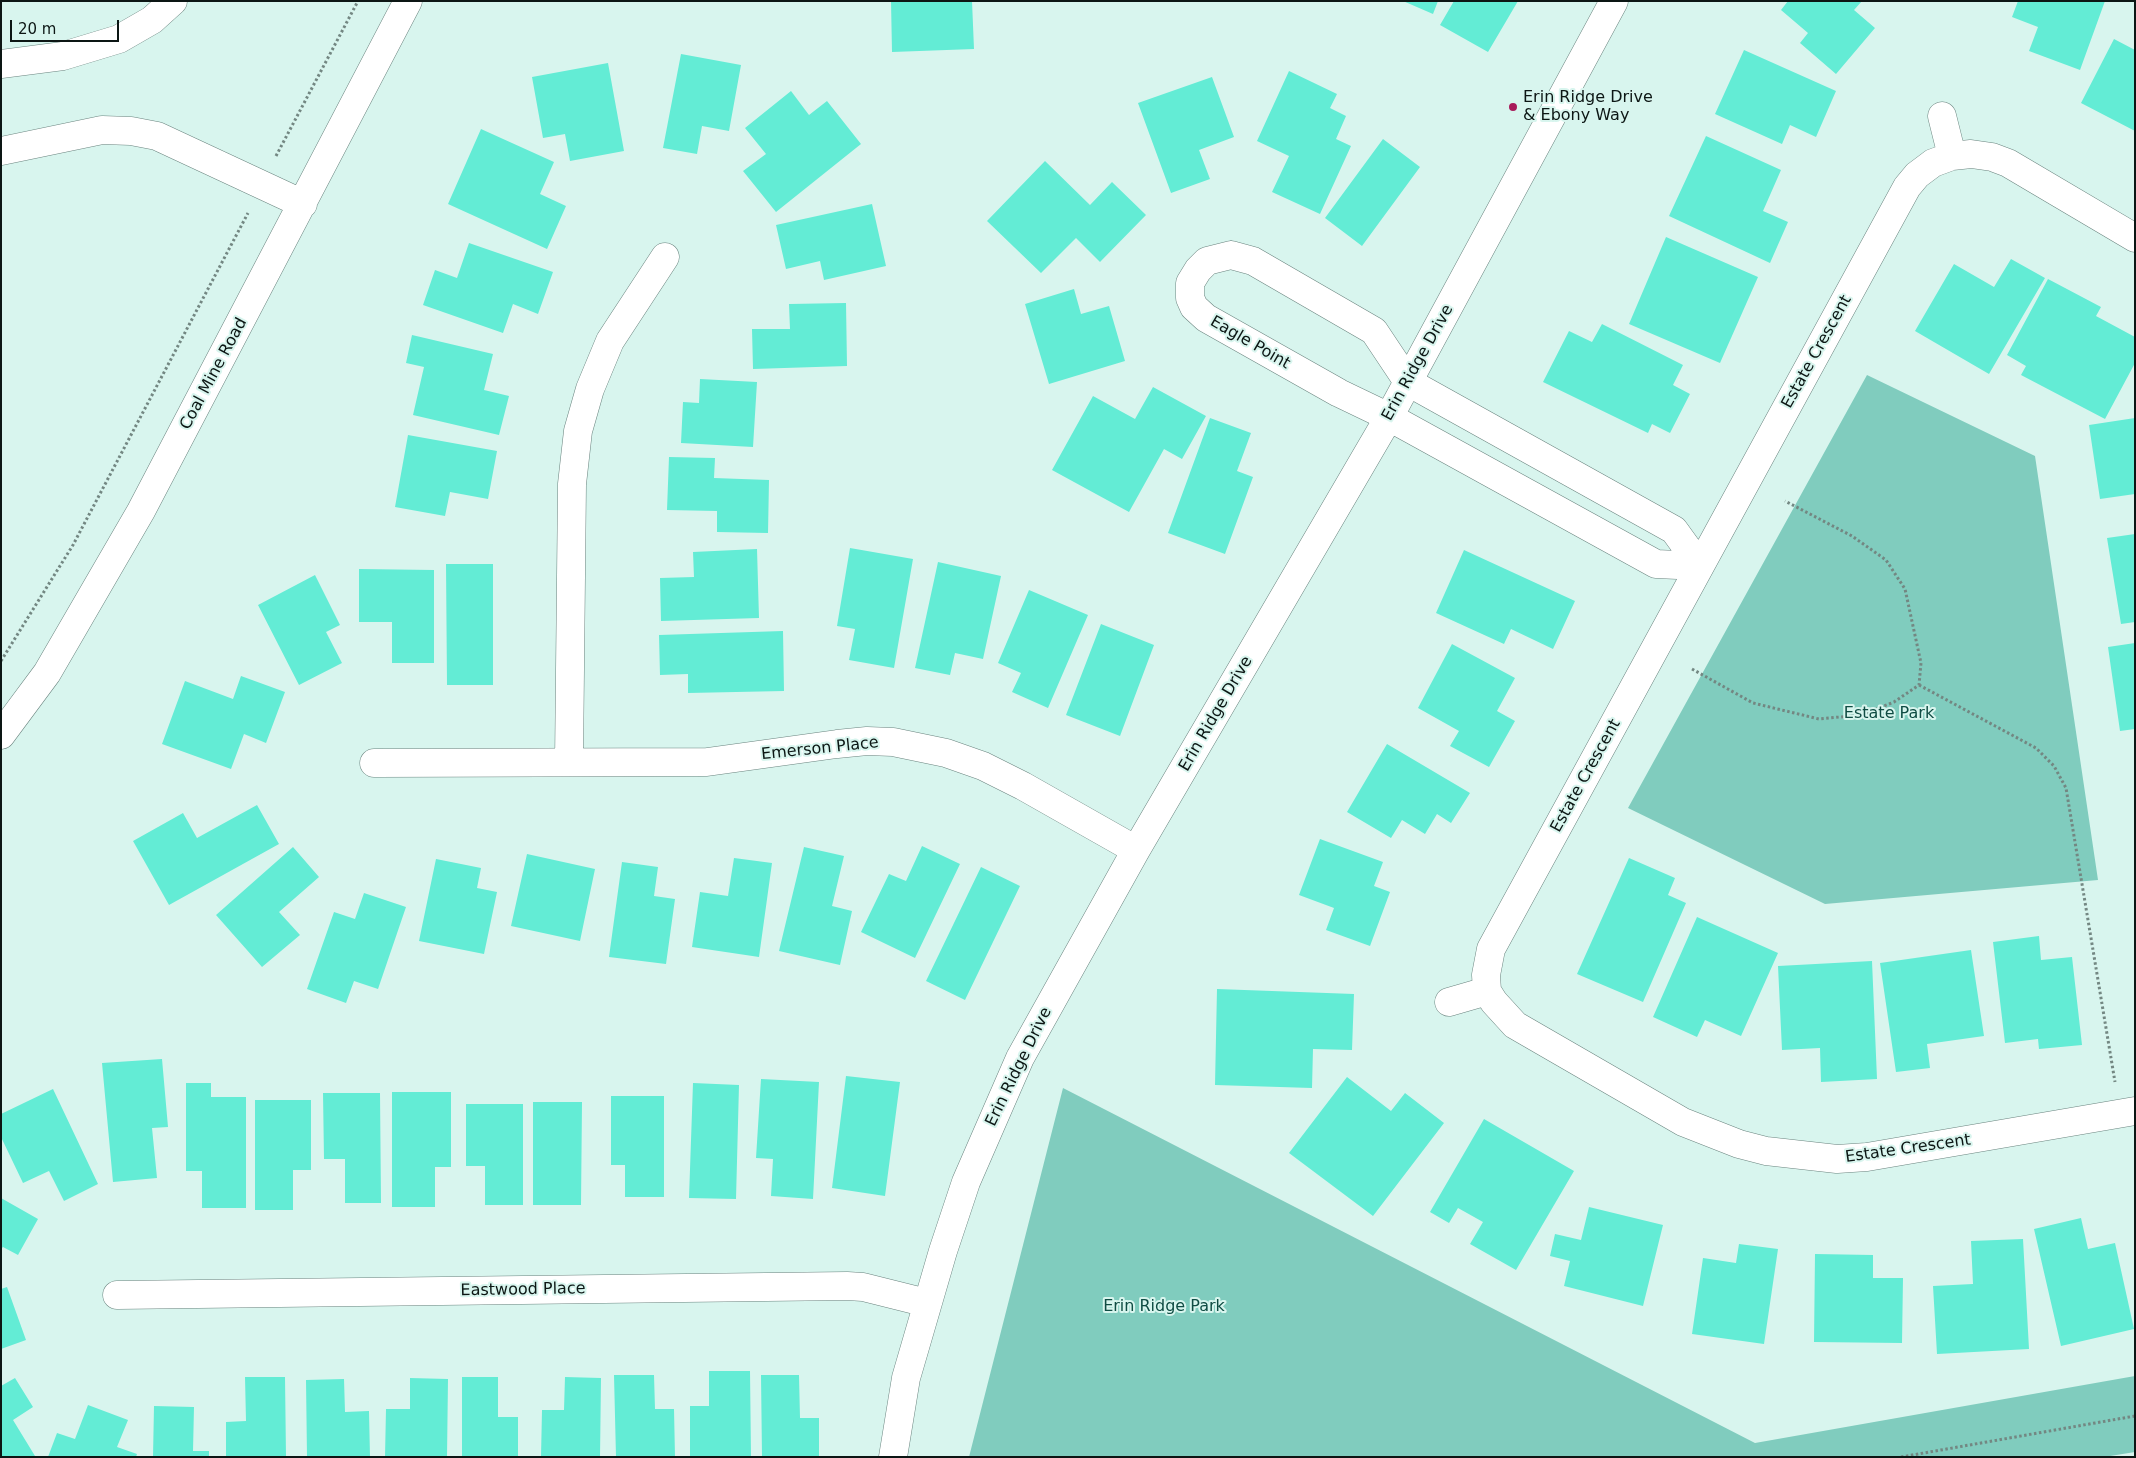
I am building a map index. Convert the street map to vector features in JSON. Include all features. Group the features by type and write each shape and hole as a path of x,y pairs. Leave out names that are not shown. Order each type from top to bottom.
{"street":[{"path":"1,64 63,56 119,38 152,20 173,1"},
{"name":"Coal Mine Road","path":"1,735 47,673 141,512 408,1"},
{"name":"Erin Ridge Drive","path":"893,1457 906,1378 927,1303 966,1182 1020,1058 1136,850 1389,417 1614,1"},
{"path":"1942,116 1952,156"},
{"path":"1,152 102,130 131,131 157,136 303,204"},
{"name":"Estate Crescent","path":"2135,238 2008,163 1992,157 1971,154 1952,156 1933,163 1917,174 1907,187 1491,949 1487,965 1487,990 1502,1013 1515,1025 1683,1122 1739,1144 1766,1151 1837,1159 1867,1157 2135,1111"},
{"name":"Eagle Point","path":"1389,417 1339,393 1206,318 1194,308 1190,298 1190,283 1198,270 1207,261 1231,255 1253,261 1374,331 1408,382"},
{"path":"569,762 572,484 578,431 590,389 610,342 665,257"},
{"path":"1408,382 1674,530 1700,566"},
{"path":"1389,417 1656,564 1700,566"},
{"name":"Emerson Place","path":"374,763 707,762 867,741 913,745 946,753 983,766 1023,786 1136,850"},
{"path":"1449,1002 1487,990"},
{"name":"Eastwood Place","path":"117,1295 848,1286 863,1287 927,1303"}],"path":[{"path":"1,661 72,545 262,185 292,122 358,1"},
{"path":"1692,669 1753,703 1819,719 1861,716 1894,702 1919,684 1921,663 1905,589 1886,560 1852,536 1785,501"},
{"path":"1919,684 2036,748 2054,766 2066,788 2116,1088"},
{"path":"1901,1457 2135,1416"}],"green space":[{"name":"Estate Park","path":"1867,375 2035,456 2098,880 1825,904 1628,808"},
{"name":"Erin Ridge Park","path":"1063,1088 1755,1443 2135,1376 2135,1452 2104,1457 969,1457"}],"building":[{"path":"891,1 972,1 974,49 892,52"},
{"path":"1403,1 1438,1 1433,14"},
{"path":"1454,1 1518,1 1488,52 1440,25"},
{"path":"1788,1 1862,1 1854,10 1875,28 1836,74 1800,43 1808,33 1781,10"},
{"path":"2018,1 2105,1 2080,70 2029,51 2038,27 2012,17"},
{"path":"2114,39 2135,50 2135,131 2081,103"},
{"path":"1744,50 1836,91 1816,137 1790,125 1782,144 1715,114"},
{"path":"681,54 741,65 729,131 702,126 697,154 663,148"},
{"path":"608,63 624,151 570,161 565,134 543,138 532,77"},
{"path":"1289,71 1337,94 1330,108 1346,116 1336,139 1351,146 1320,214 1272,192 1289,156 1257,141"},
{"path":"1212,77 1234,137 1199,150 1210,179 1171,193 1138,103"},
{"path":"791,91 809,115 827,101 861,144 776,212 743,171 766,154 745,128"},
{"path":"481,129 554,162 540,194 566,206 547,249 448,204"},
{"path":"1706,136 1781,170 1763,211 1788,222 1770,263 1669,216"},
{"path":"1383,139 1420,167 1362,246 1325,218"},
{"path":"1045,161 1090,205 1112,182 1146,215 1100,262 1076,238 1041,273 987,221"},
{"path":"872,204 886,266 824,280 820,261 786,269 776,225"},
{"path":"1666,237 1758,277 1720,363 1629,324"},
{"path":"469,243 553,272 538,314 513,304 503,333 423,305 435,270 457,278"},
{"path":"2011,259 2045,278 1989,374 1915,331 1954,264 1994,287"},
{"path":"2048,279 2101,307 2096,316 2135,337 2135,363 2105,419 2021,375 2026,366 2007,355"},
{"path":"1074,289 1081,314 1109,306 1125,361 1049,384 1025,304"},
{"path":"846,303 847,366 753,369 752,329 790,329 789,304"},
{"path":"1602,324 1683,365 1673,385 1690,394 1670,433 1652,424 1648,433 1543,382 1569,331 1592,342"},
{"path":"412,335 493,354 484,390 509,396 499,435 413,415 424,367 406,363"},
{"path":"700,379 757,382 753,447 681,443 683,402 699,403"},
{"path":"1153,387 1206,416 1182,459 1164,449 1129,512 1052,470 1093,396 1135,419"},
{"path":"1210,418 1251,433 1237,471 1253,477 1225,554 1168,533"},
{"path":"2135,418 2135,494 2100,499 2089,425"},
{"path":"408,435 497,451 488,499 450,492 445,516 395,507"},
{"path":"669,457 715,458 714,478 769,480 768,533 717,532 717,511 667,510"},
{"path":"2135,534 2135,622 2121,624 2107,538"},
{"path":"850,548 913,559 894,668 849,660 855,629 837,626"},
{"path":"757,549 759,618 661,621 660,578 694,577 693,552"},
{"path":"1464,550 1575,601 1553,649 1511,629 1504,644 1436,613"},
{"path":"938,562 1001,576 983,659 955,653 950,675 915,668"},
{"path":"446,564 493,564 493,685 447,685"},
{"path":"359,569 434,570 434,663 392,663 392,622 359,622"},
{"path":"315,575 340,625 326,632 342,663 299,685 258,605"},
{"path":"1029,590 1088,615 1048,708 1012,692 1021,673 998,663"},
{"path":"1101,624 1154,645 1120,736 1066,715"},
{"path":"783,631 784,691 688,693 688,674 660,675 659,635"},
{"path":"2135,643 2135,729 2120,731 2108,647"},
{"path":"1452,644 1515,678 1497,711 1515,721 1489,767 1450,746 1459,731 1418,708"},
{"path":"241,676 285,692 266,743 244,734 231,769 162,744 185,681 233,699"},
{"path":"1387,744 1470,793 1451,823 1437,814 1425,834 1402,820 1391,838 1347,812"},
{"path":"257,805 279,844 169,905 133,841 183,813 197,838"},
{"path":"1320,839 1383,862 1374,886 1390,892 1370,946 1326,930 1334,908 1299,895"},
{"path":"922,846 960,864 915,958 861,932 889,874 906,881"},
{"path":"293,847 319,877 279,912 300,935 262,967 216,915"},
{"path":"804,847 844,856 832,906 852,911 840,965 779,951"},
{"path":"527,854 595,869 580,941 511,926"},
{"path":"734,858 772,863 759,957 692,947 700,892 728,896"},
{"path":"1629,858 1675,878 1668,895 1686,903 1643,1002 1577,974"},
{"path":"436,859 481,868 477,888 497,892 484,954 419,941"},
{"path":"622,862 658,867 654,896 675,899 666,964 609,957"},
{"path":"981,867 1020,886 965,1000 926,981"},
{"path":"364,893 406,907 378,989 354,981 346,1003 307,989 334,912 355,919"},
{"path":"1697,917 1778,953 1741,1036 1705,1020 1697,1037 1653,1017"},
{"path":"2039,936 2041,960 2072,957 2082,1045 2039,1049 2038,1039 2005,1043 1993,942"},
{"path":"1971,950 1984,1036 1927,1044 1930,1068 1896,1072 1880,963"},
{"path":"1872,961 1877,1079 1821,1082 1820,1048 1782,1050 1778,966"},
{"path":"1217,989 1354,994 1352,1050 1313,1049 1312,1088 1215,1085"},
{"path":"162,1059 168,1127 152,1128 157,1178 113,1182 102,1063"},
{"path":"846,1076 900,1082 885,1196 832,1188"},
{"path":"1347,1077 1391,1111 1405,1093 1444,1123 1373,1216 1289,1153"},
{"path":"761,1079 819,1082 813,1199 771,1196 773,1159 756,1158"},
{"path":"186,1083 211,1083 211,1097 246,1097 246,1208 202,1208 202,1171 186,1171"},
{"path":"693,1083 739,1085 736,1199 689,1198"},
{"path":"53,1089 98,1184 64,1201 49,1171 23,1183 1,1137 1,1114"},
{"path":"392,1092 451,1092 451,1167 435,1167 435,1207 392,1207"},
{"path":"323,1093 380,1093 381,1203 345,1203 345,1159 324,1159"},
{"path":"611,1096 664,1096 664,1197 625,1197 625,1165 611,1165"},
{"path":"255,1100 311,1100 311,1170 293,1170 293,1210 255,1210"},
{"path":"533,1102 582,1102 581,1205 533,1205"},
{"path":"466,1104 523,1104 523,1205 485,1205 485,1166 466,1166"},
{"path":"1484,1119 1574,1171 1516,1270 1470,1244 1483,1222 1458,1208 1449,1223 1430,1212"},
{"path":"1,1198 38,1219 18,1255 3,1247 1,1249"},
{"path":"1589,1207 1663,1225 1643,1306 1564,1286 1570,1261 1550,1256 1555,1234 1581,1240"},
{"path":"2081,1218 2088,1249 2115,1243 2134,1329 2061,1346 2034,1229"},
{"path":"2023,1239 2029,1349 1937,1354 1933,1286 1973,1284 1971,1241"},
{"path":"1739,1244 1778,1249 1764,1344 1692,1334 1703,1258 1736,1263"},
{"path":"1815,1254 1873,1255 1873,1278 1903,1278 1902,1343 1814,1342"},
{"path":"7,1287 26,1340 1,1349 1,1289"},
{"path":"709,1371 750,1371 751,1457 690,1457 690,1406 709,1406"},
{"path":"614,1375 654,1375 655,1409 674,1409 675,1457 616,1457"},
{"path":"761,1375 799,1375 800,1418 819,1418 819,1457 762,1457"},
{"path":"245,1377 285,1377 286,1457 226,1457 226,1422 246,1421"},
{"path":"462,1377 498,1377 498,1417 518,1417 518,1457 462,1457"},
{"path":"565,1377 601,1378 600,1457 541,1457 542,1410 564,1410"},
{"path":"15,1378 33,1407 13,1420 35,1456 33,1457 1,1457 1,1386"},
{"path":"410,1378 448,1379 447,1457 385,1457 386,1409 410,1409"},
{"path":"344,1379 345,1412 369,1411 370,1457 307,1457 306,1380"},
{"path":"88,1405 128,1420 117,1447 137,1454 136,1457 48,1457 57,1433 75,1439"},
{"path":"154,1406 194,1407 193,1451 209,1451 209,1457 153,1457"}],"place":[{"name":"Erin Ridge Drive & Ebony Way","path":"1513,107"}]}
